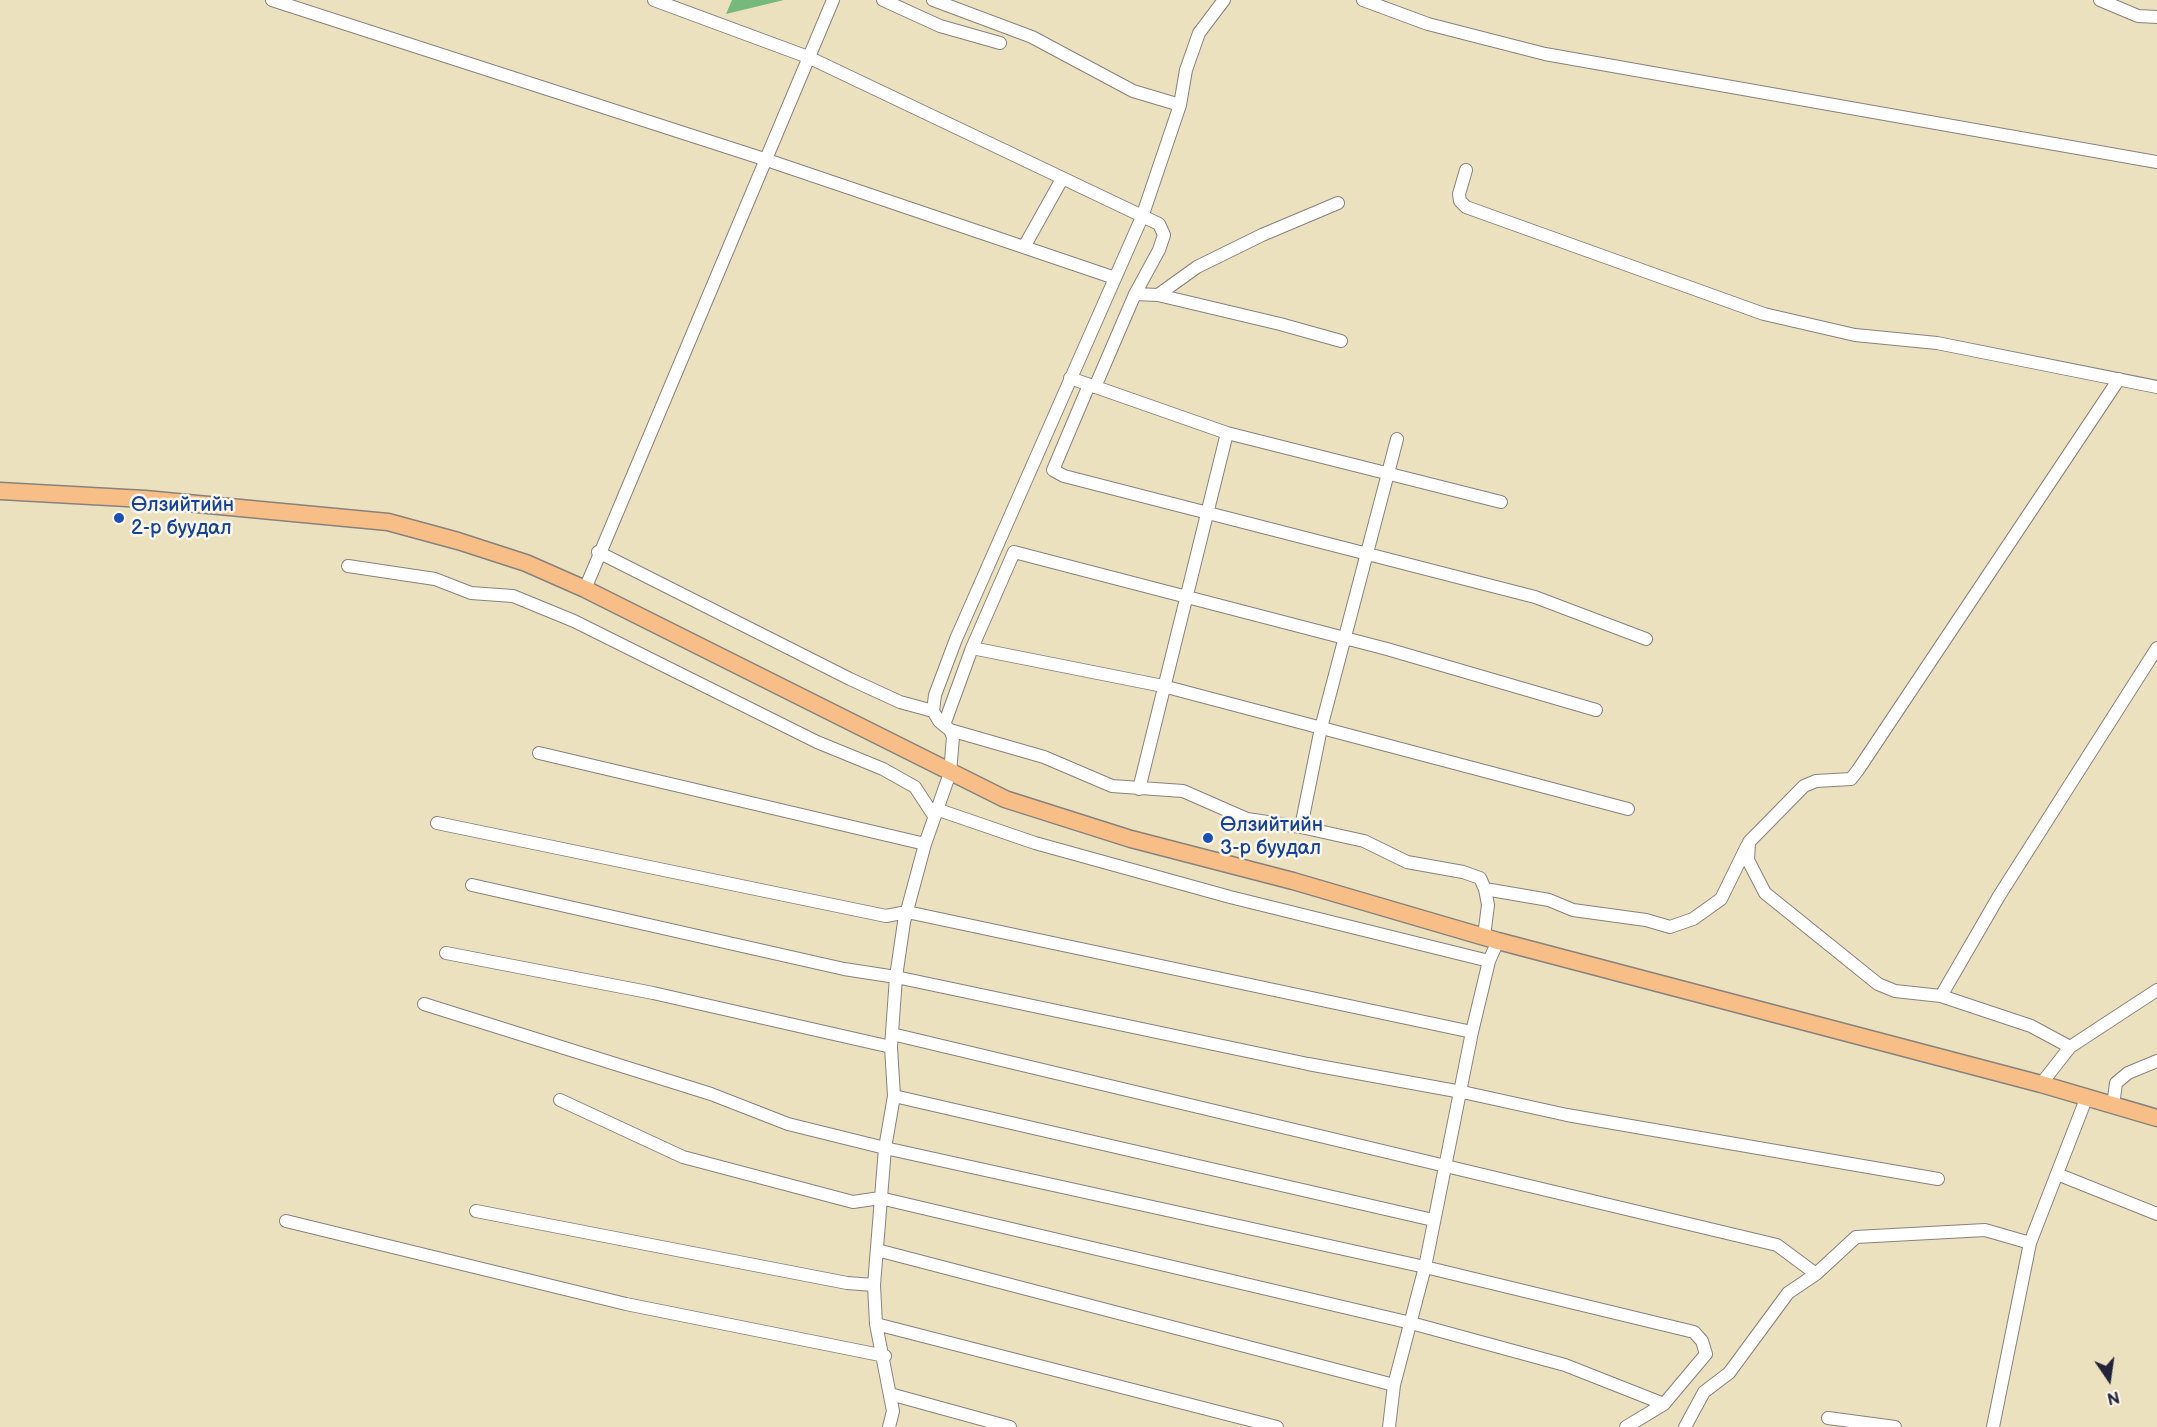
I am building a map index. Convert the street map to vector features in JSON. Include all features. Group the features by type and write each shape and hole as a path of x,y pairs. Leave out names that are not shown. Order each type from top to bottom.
{"main road":[{"path":"0,491 145,499 388,522 526,563 585,589 1005,799 1131,839 1293,881 1491,938 2041,1084 2157,1118"}],"street":[{"path":"272,0 764,159 1115,278"},
{"path":"654,0 808,57 1159,224 1164,235 1160,250 1135,294 1053,470 1064,476 1535,597 1646,639"},
{"path":"585,589 598,552 833,0"},
{"path":"883,0 940,26 997,46 1021,33"},
{"path":"933,0 1021,33 1133,91 1180,105"},
{"path":"933,711 935,694 956,639 1142,217 1180,105 1186,70 1199,33 1224,0"},
{"path":"1363,0 1370,5 1428,24 1545,54 2157,162"},
{"path":"2100,0 2138,16 2157,17"},
{"path":"1466,170 1459,194 1460,201 1466,207 1764,314 1855,335 1937,344 2157,387"},
{"path":"1024,247 1062,179"},
{"path":"1158,295 1197,267 1262,235 1338,203"},
{"path":"1135,294 1158,295 1341,341"},
{"path":"1070,378 1227,433 1501,502"},
{"path":"1485,889 1549,900 1573,910 1646,920 1670,927 1693,919 1721,899 1749,842 1804,786 1816,780 1851,778 1858,770 2119,379"},
{"path":"1139,789 1185,595 1227,433"},
{"path":"1301,827 1321,728 1343,639 1397,440"},
{"path":"598,552 850,679 900,702 933,711 953,738 950,773 925,844 907,912 896,977 892,1041 894,1096 885,1148 874,1286 876,1324 885,1356 893,1411 889,1427"},
{"path":"947,727 972,648 1014,552 1185,595 1596,710"},
{"path":"348,566 435,579 471,593 513,596 574,621 807,737 891,773 915,787 935,812 1035,843 1230,897 1489,961"},
{"path":"972,648 1163,686 1628,809"},
{"path":"1941,996 1999,896 2157,648"},
{"path":"947,727 1044,757 1112,786 1183,791 1247,819 1301,827 1364,842 1407,862 1463,872 1480,878 1488,905 1491,938 1489,961 1443,1164 1425,1267 1394,1385 1389,1427"},
{"path":"539,753 925,844"},
{"path":"437,823 886,916 907,912 1472,1032"},
{"path":"1749,842 1749,860 1765,893 1851,965 1878,984 1895,991 1941,996 2031,1026 2070,1047"},
{"path":"472,885 844,969 896,977 1308,1064 1459,1092 1566,1115 1938,1179"},
{"path":"446,952 892,1041 1443,1164 1777,1245 1816,1274"},
{"path":"2041,1084 2070,1047 2157,990"},
{"path":"424,1004 711,1094 788,1124 885,1148 1425,1267 1694,1332 1702,1341 1707,1354 1664,1404 1626,1427"},
{"path":"2113,1106 2116,1083 2128,1073 2157,1061"},
{"path":"894,1096 1433,1220"},
{"path":"1993,1427 2030,1243 2086,1099"},
{"path":"560,1100 683,1158 853,1202 880,1198 1411,1323 1565,1365 1664,1404"},
{"path":"2057,1174 2157,1214"},
{"path":"476,1211 847,1283 874,1286"},
{"path":"286,1221 626,1304 885,1356"},
{"path":"1685,1427 1704,1392 1730,1373 1788,1293 1816,1274 1856,1237 1985,1230 2030,1243"},
{"path":"877,1250 1394,1385"},
{"path":"876,1324 1277,1427"},
{"path":"890,1394 1010,1427"},
{"path":"1828,1418 1895,1427"}],"green space":[{"path":"732,0 784,0 726,14"}],"place":[{"name":"Өлзийтийн 2-р буудал","path":"119,518"},
{"name":"Өлзийтийн 3-р буудал","path":"1208,838"}]}
